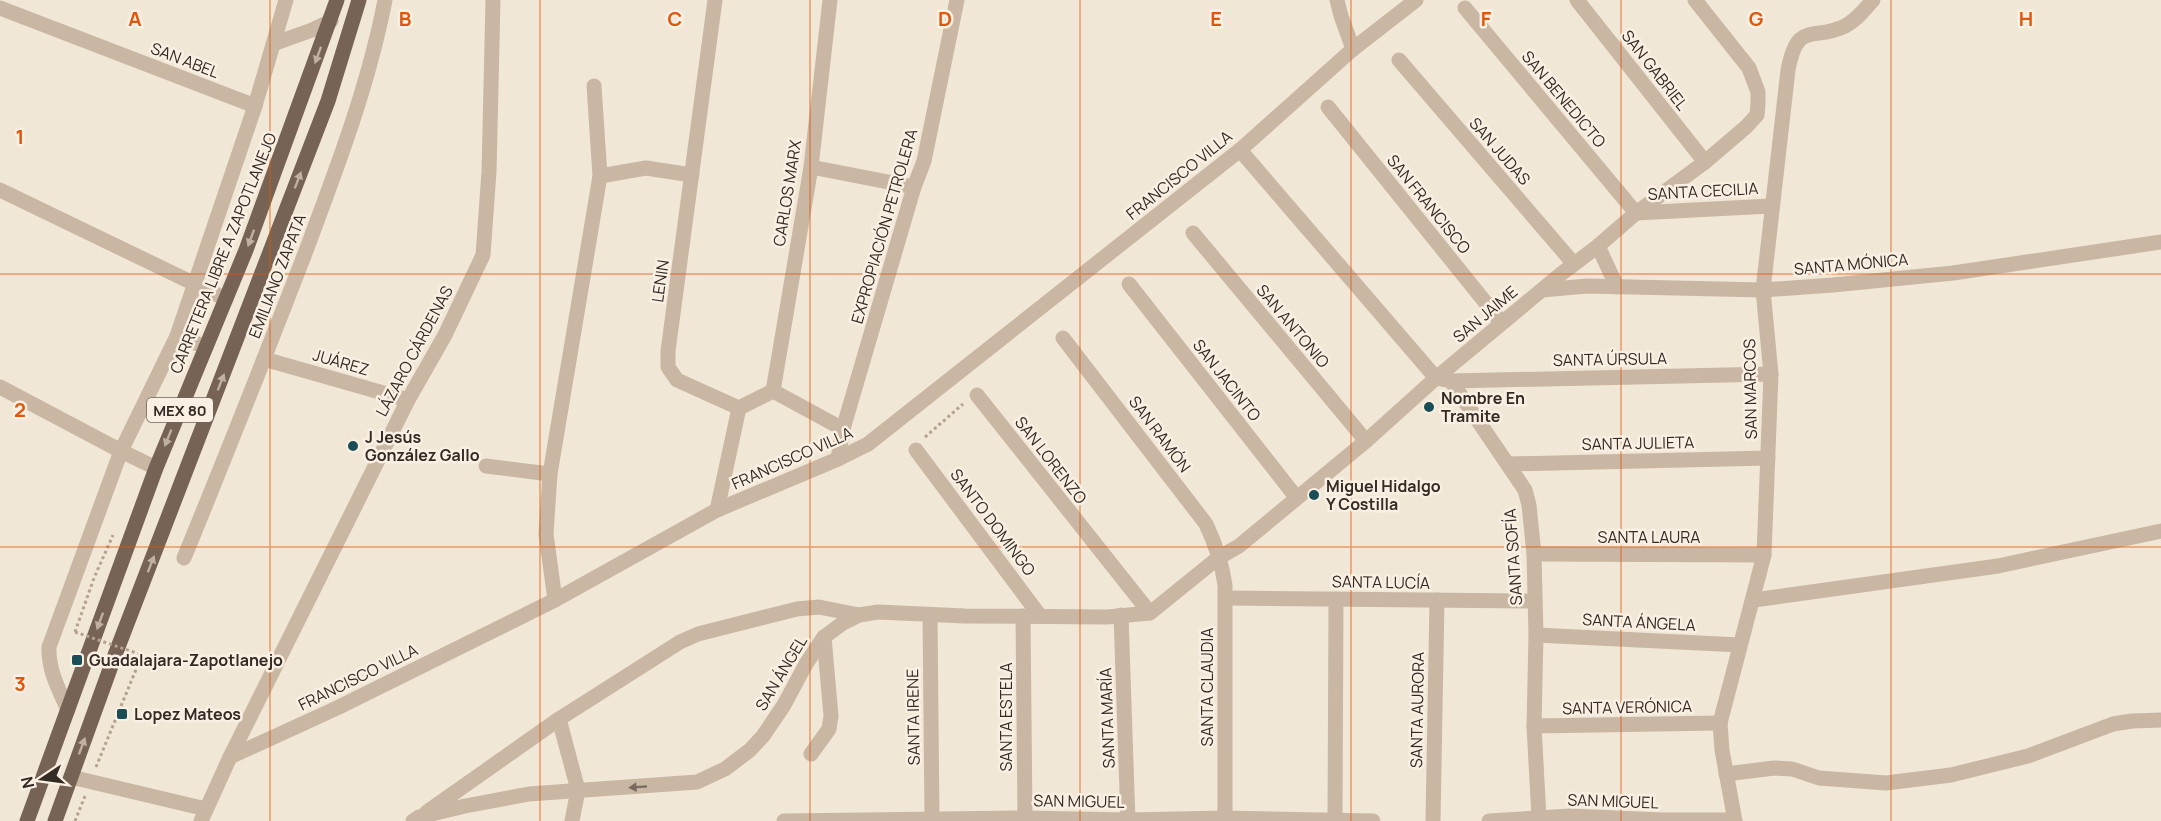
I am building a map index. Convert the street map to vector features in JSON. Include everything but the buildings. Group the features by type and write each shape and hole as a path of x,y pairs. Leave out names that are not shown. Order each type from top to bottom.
{"main road":[{"name":"CARRETERA LIBRE A ZAPOTLANEJO","path":"27,821 156,468 246,250 337,0"},
{"name":"MEX 80","path":"55,821 116,655 328,101 359,0"}],"street":[{"path":"68,710 52,672 49,648 121,452 177,336 255,106 286,0"},
{"name":"EMILIANO ZAPATA","path":"184,558 332,181 360,100 385,0"},
{"name":"LÁZARO CÁRDENAS","path":"203,815 408,400 445,335 483,255 489,172 493,0"},
{"name":"LENIN","path":"715,0 668,351 668,367 677,380 739,408"},
{"name":"CARLOS MARX","path":"773,391 811,167 830,0"},
{"name":"EXPROPIACIÓN PETROLERA","path":"837,459 843,429 914,187 924,161 957,0"},
{"path":"1338,0 1341,16 1353,49"},
{"name":"FRANCISCO VILLA","path":"230,757 337,708 555,600 717,510 867,444 1240,150 1353,49 1416,0"},
{"name":"SAN GABRIEL","path":"1577,0 1705,162"},
{"name":"SAN JAIME","path":"1218,558 1239,546 1296,497 1444,380 1502,323 1636,213 1705,162 1757,115 1758,92 1755,79 1749,68 1695,0"},
{"name":"SAN MARCOS","path":"1735,821 1720,723 1764,555 1771,374 1763,290 1788,70 1795,44 1807,34 1848,25 1873,0"},
{"name":"SAN ABEL","path":"0,8 255,106"},
{"name":"SAN BENEDICTO","path":"1465,8 1636,213"},
{"path":"273,44 331,21"},
{"name":"SAN JUDAS","path":"1399,60 1574,264"},
{"path":"555,600 546,534 550,474 600,176 594,86"},
{"name":"SAN FRANCISCO","path":"1328,107 1502,323"},
{"name":"SANTA SOFÍA","path":"1240,150 1444,380 1525,490 1529,505 1534,554 1536,635 1534,726 1539,818"},
{"path":"811,167 914,187"},
{"path":"600,176 646,168 692,174"},
{"path":"0,190 225,299"},
{"name":"SANTA CECILIA","path":"1636,213 1771,206"},
{"name":"SAN ANTONIO","path":"1193,232 1366,441"},
{"name":"SANTA MÓNICA","path":"1542,290 1587,286 1763,290 1953,273 2161,242"},
{"path":"1598,246 1617,287"},
{"name":"SAN JACINTO","path":"1130,284 1296,497"},
{"path":"177,336 206,347"},
{"name":"SAN RAMÓN","path":"1063,338 1206,524 1218,558"},
{"name":"JUÁREZ","path":"264,359 408,400"},
{"name":"SANTA ÚRSULA","path":"1444,380 1771,374"},
{"path":"0,387 121,452 156,468"},
{"path":"717,510 739,408 773,391 843,429"},
{"name":"SAN LORENZO","path":"977,395 1150,613"},
{"name":"SANTO DOMINGO","path":"916,450 1040,616"},
{"name":"SANTA JULIETA","path":"1508,464 1768,458"},
{"path":"486,466 550,474"},
{"path":"1754,600 1998,566 2161,531"},
{"name":"SANTA LAURA","path":"1534,554 1764,555"},
{"path":"1150,613 1218,558"},
{"name":"SANTA CLAUDIA","path":"1218,558 1223,571 1226,598 1225,819"},
{"name":"SANTA LUCÍA","path":"1226,598 1535,601"},
{"path":"1335,820 1336,599"},
{"name":"SANTA AURORA","path":"1433,821 1437,600"},
{"name":"SAN ÁNGEL","path":"416,819 559,719 680,642 698,634 786,612 819,607 859,615"},
{"name":"SAN ÁNGEL","path":"416,819 465,806 529,794 696,782 738,761 763,736 824,637 859,615 878,612 930,615 1107,617 1150,613"},
{"name":"SANTA IRENE","path":"930,615 933,818"},
{"name":"SANTA MARÍA","path":"1121,615 1128,820"},
{"name":"SANTA ESTELA","path":"1023,616 1024,818"},
{"name":"SANTA ÁNGELA","path":"1536,635 1740,645"},
{"path":"812,754 829,729 831,716 824,637"},
{"path":"559,719 578,790 572,821"},
{"path":"1726,774 1768,768 1792,769 1819,777 1886,783 1940,777 2028,756 2113,724 2161,720"},
{"name":"SANTA VERÓNICA","path":"1534,726 1720,723"},
{"path":"71,777 203,815"},
{"name":"SAN MIGUEL","path":"784,821 1024,818 1373,821"},
{"name":"SAN MIGUEL","path":"1489,821 1539,818 1735,821"}],"path":[{"path":"916,450 920,441 971,397 977,395"},
{"path":"75,821 141,655 75,632 94,578"}],"place":[{"name":"Nombre En Tramite","path":"1429,407"},
{"name":"J Jesús González Gallo","path":"353,446"},
{"name":"Miguel Hidalgo Y Costilla","path":"1314,495"},
{"name":"Guadalajara-Zapotlanejo","path":"77,660"},
{"name":"Lopez Mateos","path":"122,714"}]}
